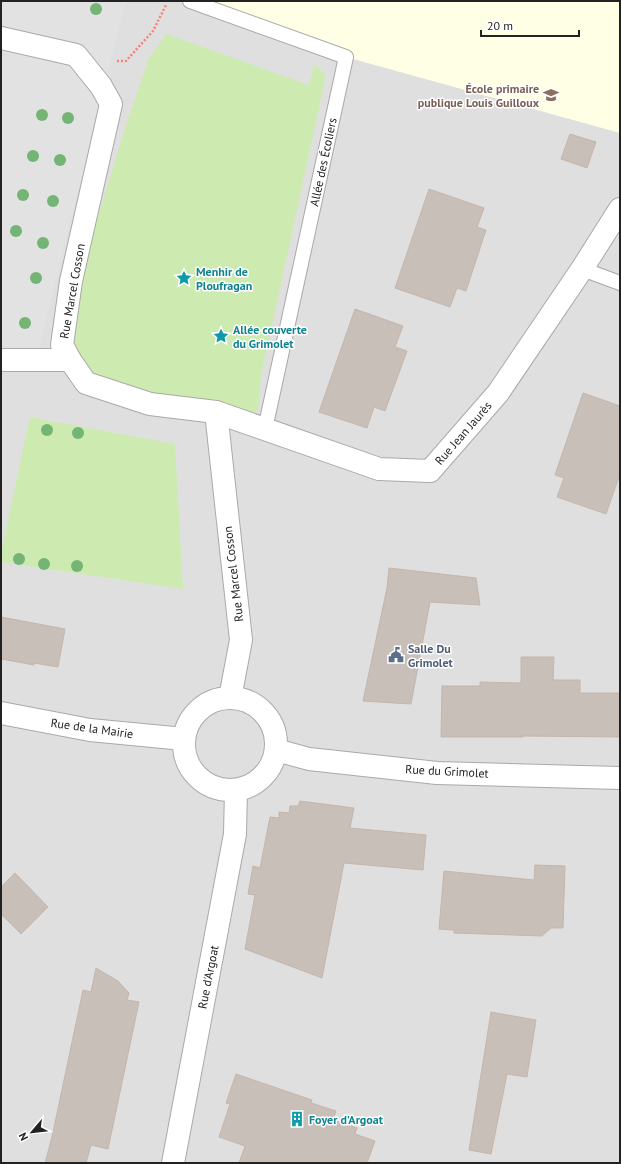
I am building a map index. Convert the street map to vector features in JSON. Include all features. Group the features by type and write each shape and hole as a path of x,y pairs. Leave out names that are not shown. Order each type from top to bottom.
{"street":[{"name":"Rue Marcel Cosson","path":"1,38 76,55 101,86 111,104 72,281 62,345 70,360 86,383 150,404 216,412 241,640 230,698"},
{"name":"Rue Jean Jaurès","path":"216,412 379,469 430,471 498,393 582,270 620,209"},
{"path":"1,360 70,360"},
{"path":"230,698 245,700 259,708 269,720 275,734 276,750 271,764 263,777 251,786 236,790 222,790 209,786 198,778 189,766 184,753 184,739 187,726 194,715 204,705 216,700 230,698"},
{"name":"Rue de la Mairie","path":"1,713 90,730 184,739"},
{"name":"Rue du Grimolet","path":"276,750 309,759 437,773 620,778"},
{"name":"Rue d'Argoat","path":"173,1163 235,834 236,790"}],"lane":[{"name":"Allée des Écoliers","path":"190,1 346,57 265,430"},
{"path":"582,270 620,283"}],"path":[{"path":"113,61 126,61 153,31 168,1"}],"shaded area":[{"path":"1,1 620,1 620,1163 1,1163"},
{"path":"1,1 126,1 36,360 1,352"},
{"name":"École primaire publique Louis Guilloux","path":"210,1 620,1 620,133 346,57"}],"green space":[{"path":"166,34 309,85 314,64 326,75 261,376 258,412 216,412 86,383 70,360 77,285 127,122 149,58"},
{"path":"30,417 175,444 183,589 1,562 1,553"}],"building":[{"path":"570,134 596,142 587,168 561,159"},
{"path":"429,189 484,208 477,227 486,230 466,291 457,288 450,307 395,288"},
{"path":"355,309 403,326 395,347 407,351 385,411 374,407 367,428 319,412"},
{"path":"583,393 620,406 620,474 606,514 557,497 564,478 555,475"},
{"name":"Salle Du Grimolet","path":"389,568 476,578 480,605 430,602 411,704 363,701 387,588"},
{"path":"1,617 65,629 58,667 34,663 34,665 1,659"},
{"path":"521,657 554,657 553,680 580,680 580,693 620,693 620,737 441,737 442,686 480,686 480,682 521,683"},
{"path":"300,801 354,808 350,828 426,835 423,870 344,863 322,978 245,949 255,895 248,894 253,866 260,868 270,817 279,818 279,812 289,813 290,806 298,806"},
{"path":"535,865 565,866 563,928 551,928 542,936 454,933 454,930 439,929 444,871 534,880"},
{"path":"15,873 48,907 21,934 1,914 1,887"},
{"path":"96,968 118,981 129,993 127,1000 139,1002 108,1149 91,1145 86,1163 45,1163 52,1137 83,990 91,992"},
{"path":"491,1012 536,1020 527,1077 507,1074 491,1154 469,1150"},
{"name":"Foyer d'Argoat","path":"236,1074 312,1100 311,1103 336,1111 333,1120 357,1128 355,1134 375,1141 367,1163 239,1163 245,1146 219,1137 230,1104 226,1103"}],"place":[{"name":"École primaire publique Louis Guilloux","path":"551,95"},
{"name":"Menhir de Ploufragan","path":"184,278"},
{"name":"Allée couverte du Grimolet","path":"221,336"},
{"name":"Salle Du Grimolet","path":"396,655"},
{"name":"Foyer d'Argoat","path":"297,1119"}]}
